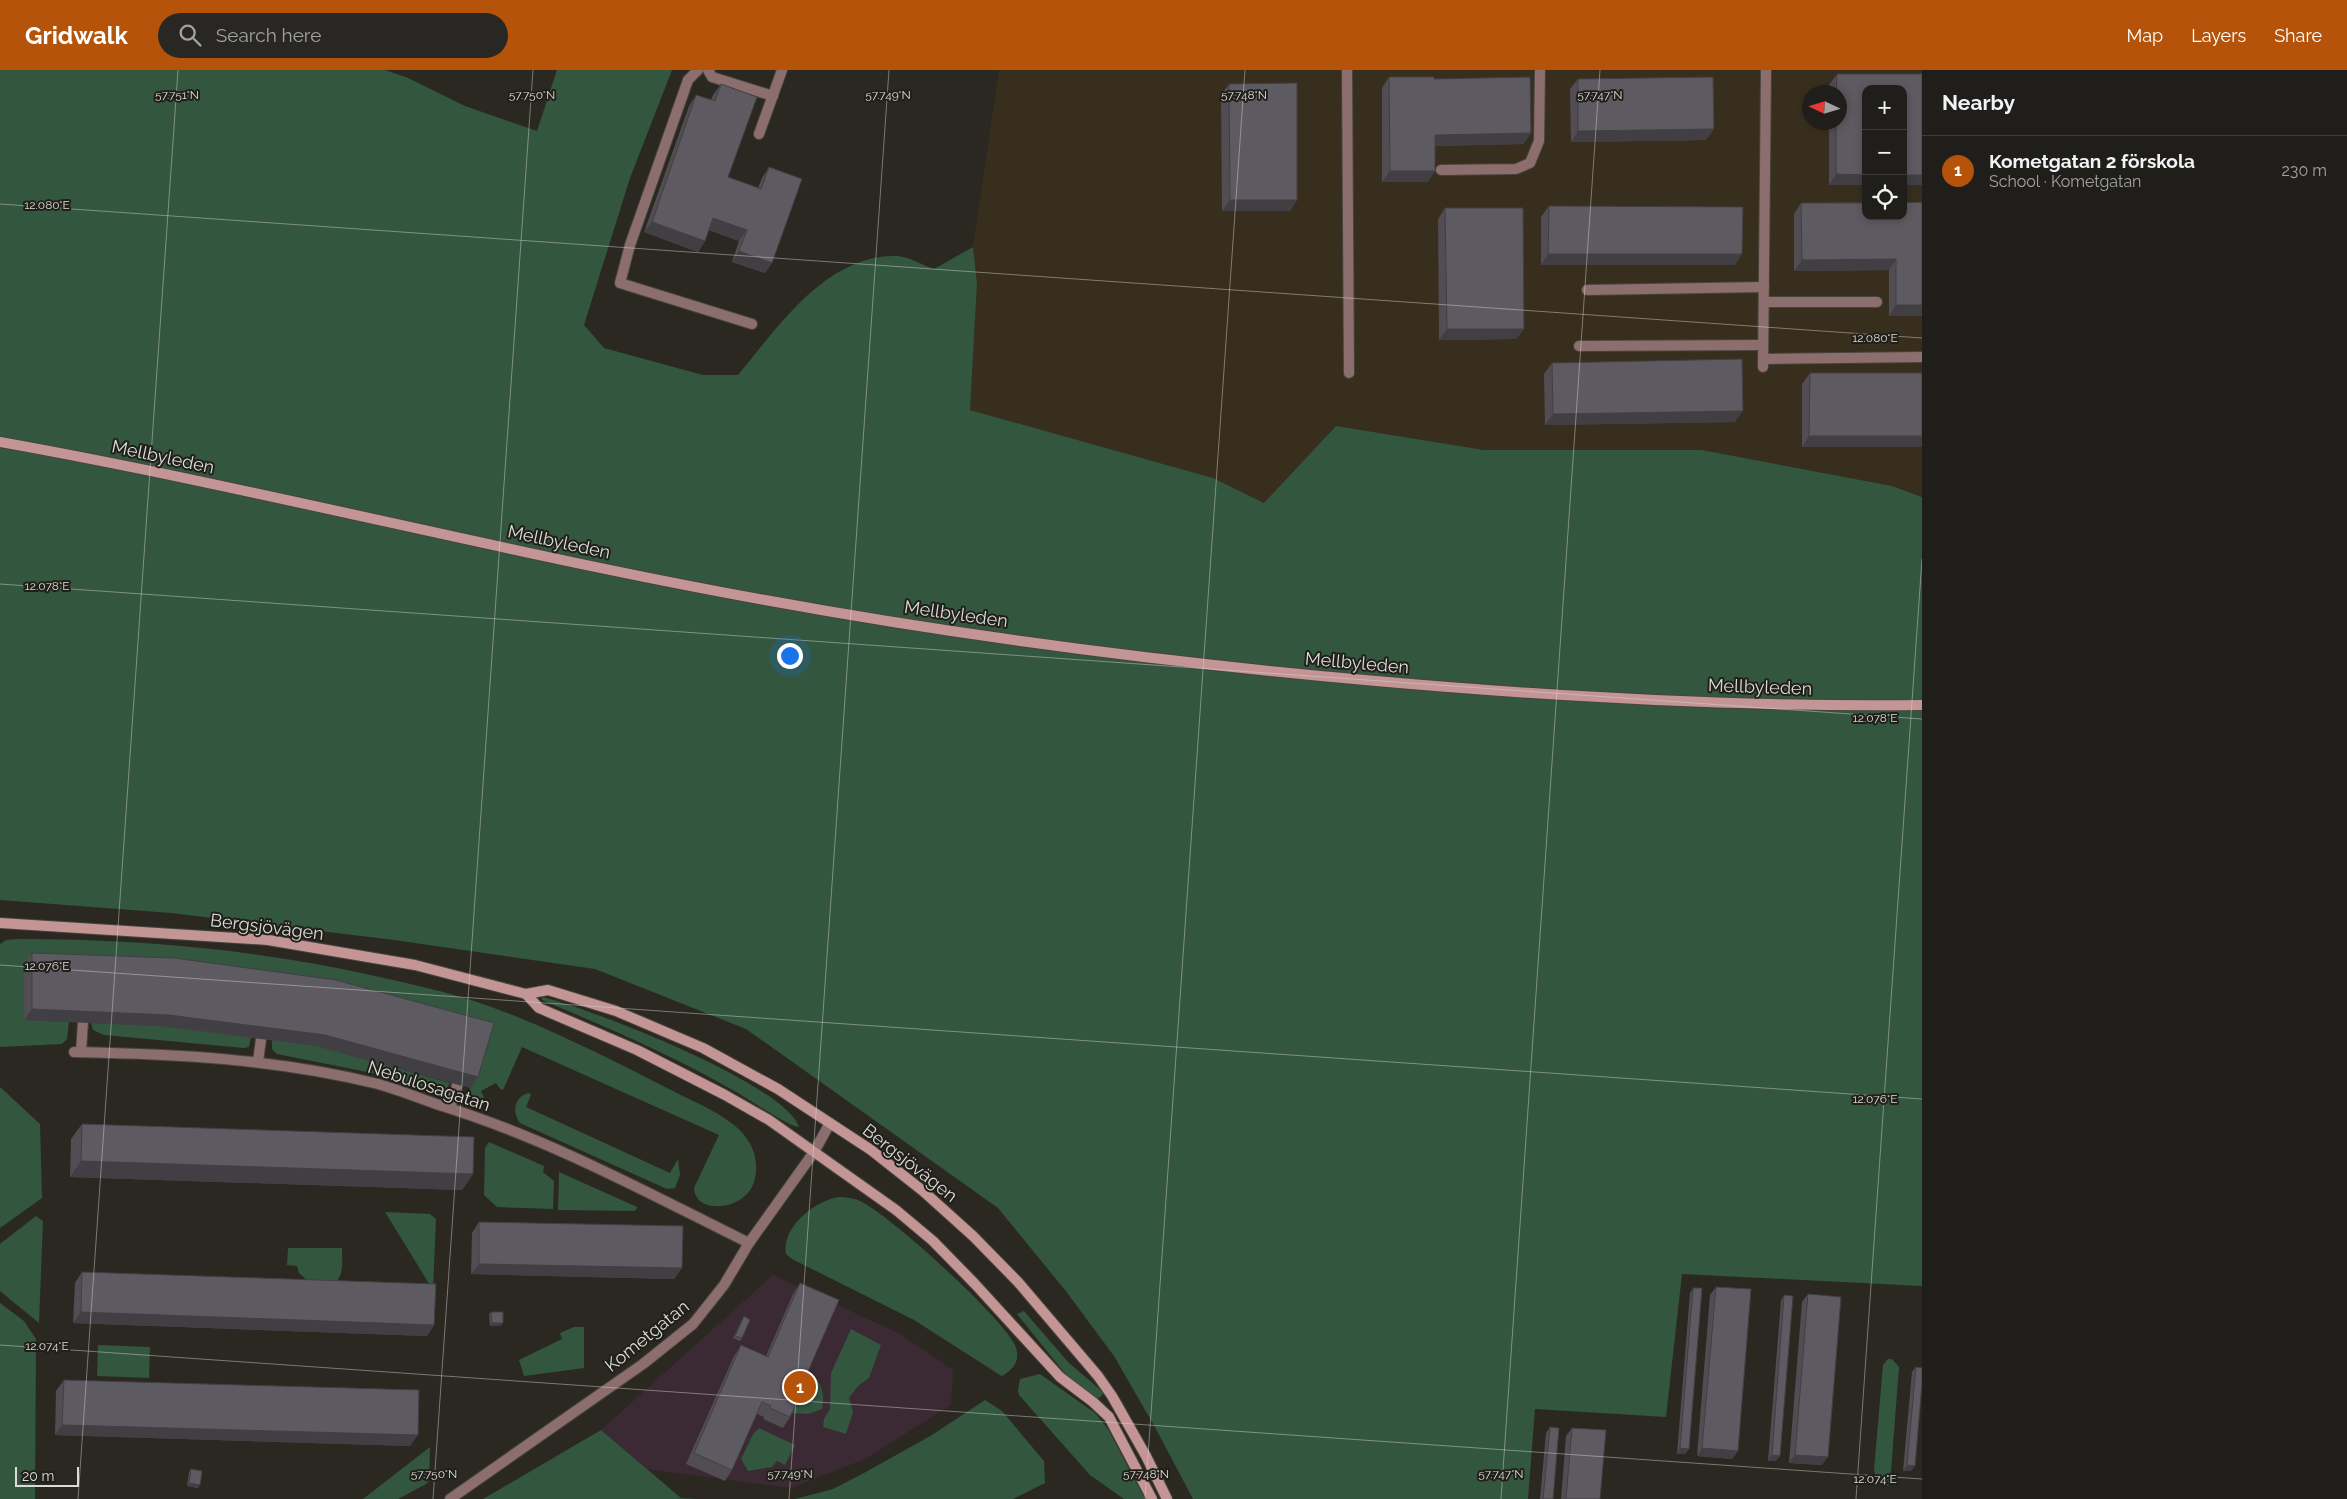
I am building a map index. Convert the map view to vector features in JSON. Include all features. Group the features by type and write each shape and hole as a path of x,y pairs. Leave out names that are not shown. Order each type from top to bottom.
{"street":[{"path":"698,70 688,80 630,244 620,283 752,324"},
{"path":"708,70 712,77 773,96"},
{"path":"759,134 782,70"},
{"path":"1347,70 1349,373"},
{"path":"1440,170 1516,169 1530,163 1537,151 1539,141 1540,70"},
{"path":"1766,70 1763,363 1922,358"},
{"path":"1587,290 1764,287"},
{"path":"1764,302 1877,302"},
{"path":"1579,346 1763,345"},
{"name":"Mellbyleden","path":"0,442 145,469 570,561 763,600 956,632 1148,658 1496,691 1842,706 1922,705"},
{"name":"Bergsjövägen","path":"0,922 268,940 414,965 526,994 548,990 616,1011 703,1048 778,1090 871,1150 923,1191 973,1236 1018,1282 1108,1389 1146,1456 1167,1499"},
{"name":"Bergsjövägen","path":"526,994 538,1008 637,1050 769,1120 896,1210 933,1241 1060,1377 1093,1402 1109,1417 1152,1499"},
{"name":"Nebulosagatan","path":"83,1022 78,1052 154,1054 258,1062 324,1072 380,1085 450,1108 513,1130 749,1243"},
{"path":"258,1062 261,1038"},
{"path":"450,1108 457,1085"},
{"name":"Kometgatan","path":"450,1499 644,1364 693,1324 724,1285 749,1243 814,1152 830,1123"}],"shaded area":[{"path":"999,70 1922,70 1922,497 1892,486 1702,450 1484,450 1336,426 1264,503 1213,478 970,410 977,283 973,247"},
{"path":"773,1275 900,1334 953,1370 951,1405 865,1459 791,1488 646,1469 601,1430"}],"green space":[{"path":"0,70 385,70 408,78 465,106 537,131 557,70 672,70 630,178 584,325 604,348 703,375 738,375 787,315 806,296 827,280 849,267 872,258 898,256 911,259 934,269 973,247 977,283 970,410 1213,478 1264,503 1336,426 1484,450 1702,450 1892,486 1922,497 1922,1286 1682,1274 1666,1417 1535,1409 1528,1499 1193,1499 1114,1356 1065,1290 998,1208 746,1029 595,969 394,940 171,913 0,900"},
{"path":"6,940 106,941 241,952 375,976 471,1000 523,1019 574,1042 702,1106 731,1123 743,1134 751,1146 756,1161 754,1183 746,1195 728,1205 711,1206 702,1202 695,1194 694,1188 719,1135 522,1047 503,1090 496,1083 481,1091 484,1097 481,1103 475,1104 470,1097 470,1088 486,1034 25,964 24,1020 69,1022 67,1039 62,1044 0,1047 0,944"},
{"path":"542,997 641,1032 724,1070 760,1090 786,1110 799,1127 778,1118 689,1066 542,1000"},
{"path":"91,1023 161,1026 251,1037 249,1047 244,1048 104,1035 93,1030"},
{"path":"272,1040 317,1046 450,1083 446,1090 439,1092 382,1075 277,1054 272,1049"},
{"path":"0,1087 40,1124 42,1198 0,1228"},
{"path":"529,1093 531,1095 526,1107 670,1173 678,1159 680,1175 675,1188 667,1189 520,1123 515,1109 517,1101 520,1097"},
{"path":"489,1142 544,1166 543,1172 554,1181 553,1209 497,1207 484,1195 485,1148"},
{"path":"559,1172 637,1207 637,1209 634,1211 558,1210"},
{"path":"839,1197 858,1200 873,1209 917,1244 967,1290 1006,1331 1015,1345 1017,1360 1013,1367 1002,1376 914,1320 792,1259 786,1254 789,1234 802,1216 820,1203"},
{"path":"385,1212 430,1214 436,1219 433,1290"},
{"path":"36,1216 43,1221 39,1323 0,1291 0,1244"},
{"path":"288,1248 342,1248 341,1274 337,1281 309,1282 299,1273 297,1266 287,1265"},
{"path":"0,1303 24,1321 36,1339 35,1499 0,1499"},
{"path":"1024,1311 1068,1362 1104,1393 1098,1399 1067,1376 1017,1314"},
{"path":"574,1327 584,1327 584,1368 524,1376 519,1360 562,1339 560,1333"},
{"path":"851,1329 881,1345 869,1378 858,1386 849,1398 853,1412 846,1434 823,1427 824,1419 830,1409 831,1373"},
{"path":"98,1345 150,1347 149,1378 97,1376"},
{"path":"1888,1359 1892,1359 1899,1367 1891,1471 1888,1486 1877,1484 1874,1470 1883,1365"},
{"path":"807,1371 816,1378 823,1392 822,1409 808,1414 792,1413 800,1394 797,1392"},
{"path":"1040,1374 1095,1413 1108,1429 1145,1499 1124,1499 1090,1475 1019,1395 1020,1379"},
{"path":"985,1400 1002,1411 1044,1461 1045,1483 1013,1499 795,1499 833,1489 864,1473 932,1435"},
{"path":"759,1428 795,1445 785,1465 777,1461 772,1467 748,1471 741,1459 753,1434"},
{"path":"601,1430 681,1498 697,1499 483,1499"},
{"path":"430,1447 429,1481 426,1484 398,1499 363,1499"}],"building":[{"path":"1837,74 1922,74 1922,175 1907,175 1907,85 1862,85 1862,175 1836,174 1836,130 1847,130 1847,85 1836,85"},
{"path":"1389,77 1434,77 1434,79 1530,77 1531,133 1435,135 1435,171 1390,171"},
{"path":"1713,77 1714,129 1578,131 1578,79"},
{"path":"1297,83 1297,200 1230,200 1229,84"},
{"path":"721,84 757,97 728,177 761,189 769,167 802,179 772,263 739,251 747,230 713,218 705,241 652,222 696,95 715,101"},
{"path":"1922,202 1922,305 1896,305 1896,259 1802,260 1801,203 1862,203 1862,220 1907,220 1907,203"},
{"path":"1549,206 1743,207 1742,254 1548,254"},
{"path":"1445,208 1523,208 1524,329 1447,329"},
{"path":"1742,359 1743,411 1553,414 1552,363"},
{"path":"1810,373 1922,373 1922,436 1809,436"},
{"path":"32,953 174,958 336,980 494,1023 478,1077 325,1035 169,1015 32,1009"},
{"path":"82,1124 474,1137 473,1174 81,1161"},
{"path":"479,1222 683,1226 682,1268 479,1264"},
{"path":"82,1272 436,1284 434,1325 81,1312"},
{"path":"800,1283 839,1300 790,1417 770,1408 771,1406 762,1402 732,1470 694,1453 741,1345 768,1357"},
{"path":"1716,1287 1751,1289 1738,1451 1702,1448"},
{"path":"1693,1288 1702,1288 1689,1449 1680,1448"},
{"path":"1808,1294 1841,1297 1828,1457 1795,1455"},
{"path":"1784,1295 1793,1296 1780,1456 1772,1455"},
{"path":"491,1312 503,1312 503,1323 492,1323"},
{"path":"744,1316 750,1320 742,1338 735,1336"},
{"path":"1916,1367 1922,1368 1922,1384 1915,1466 1907,1465"},
{"path":"64,1380 419,1390 418,1435 62,1425"},
{"path":"1550,1427 1559,1428 1553,1499 1543,1499"},
{"path":"1572,1428 1606,1430 1600,1499 1566,1499"},
{"path":"191,1469 202,1471 200,1485 189,1483"}],"place":[{"name":"Kometgatan 2 förskola","path":"800,1387"}]}
